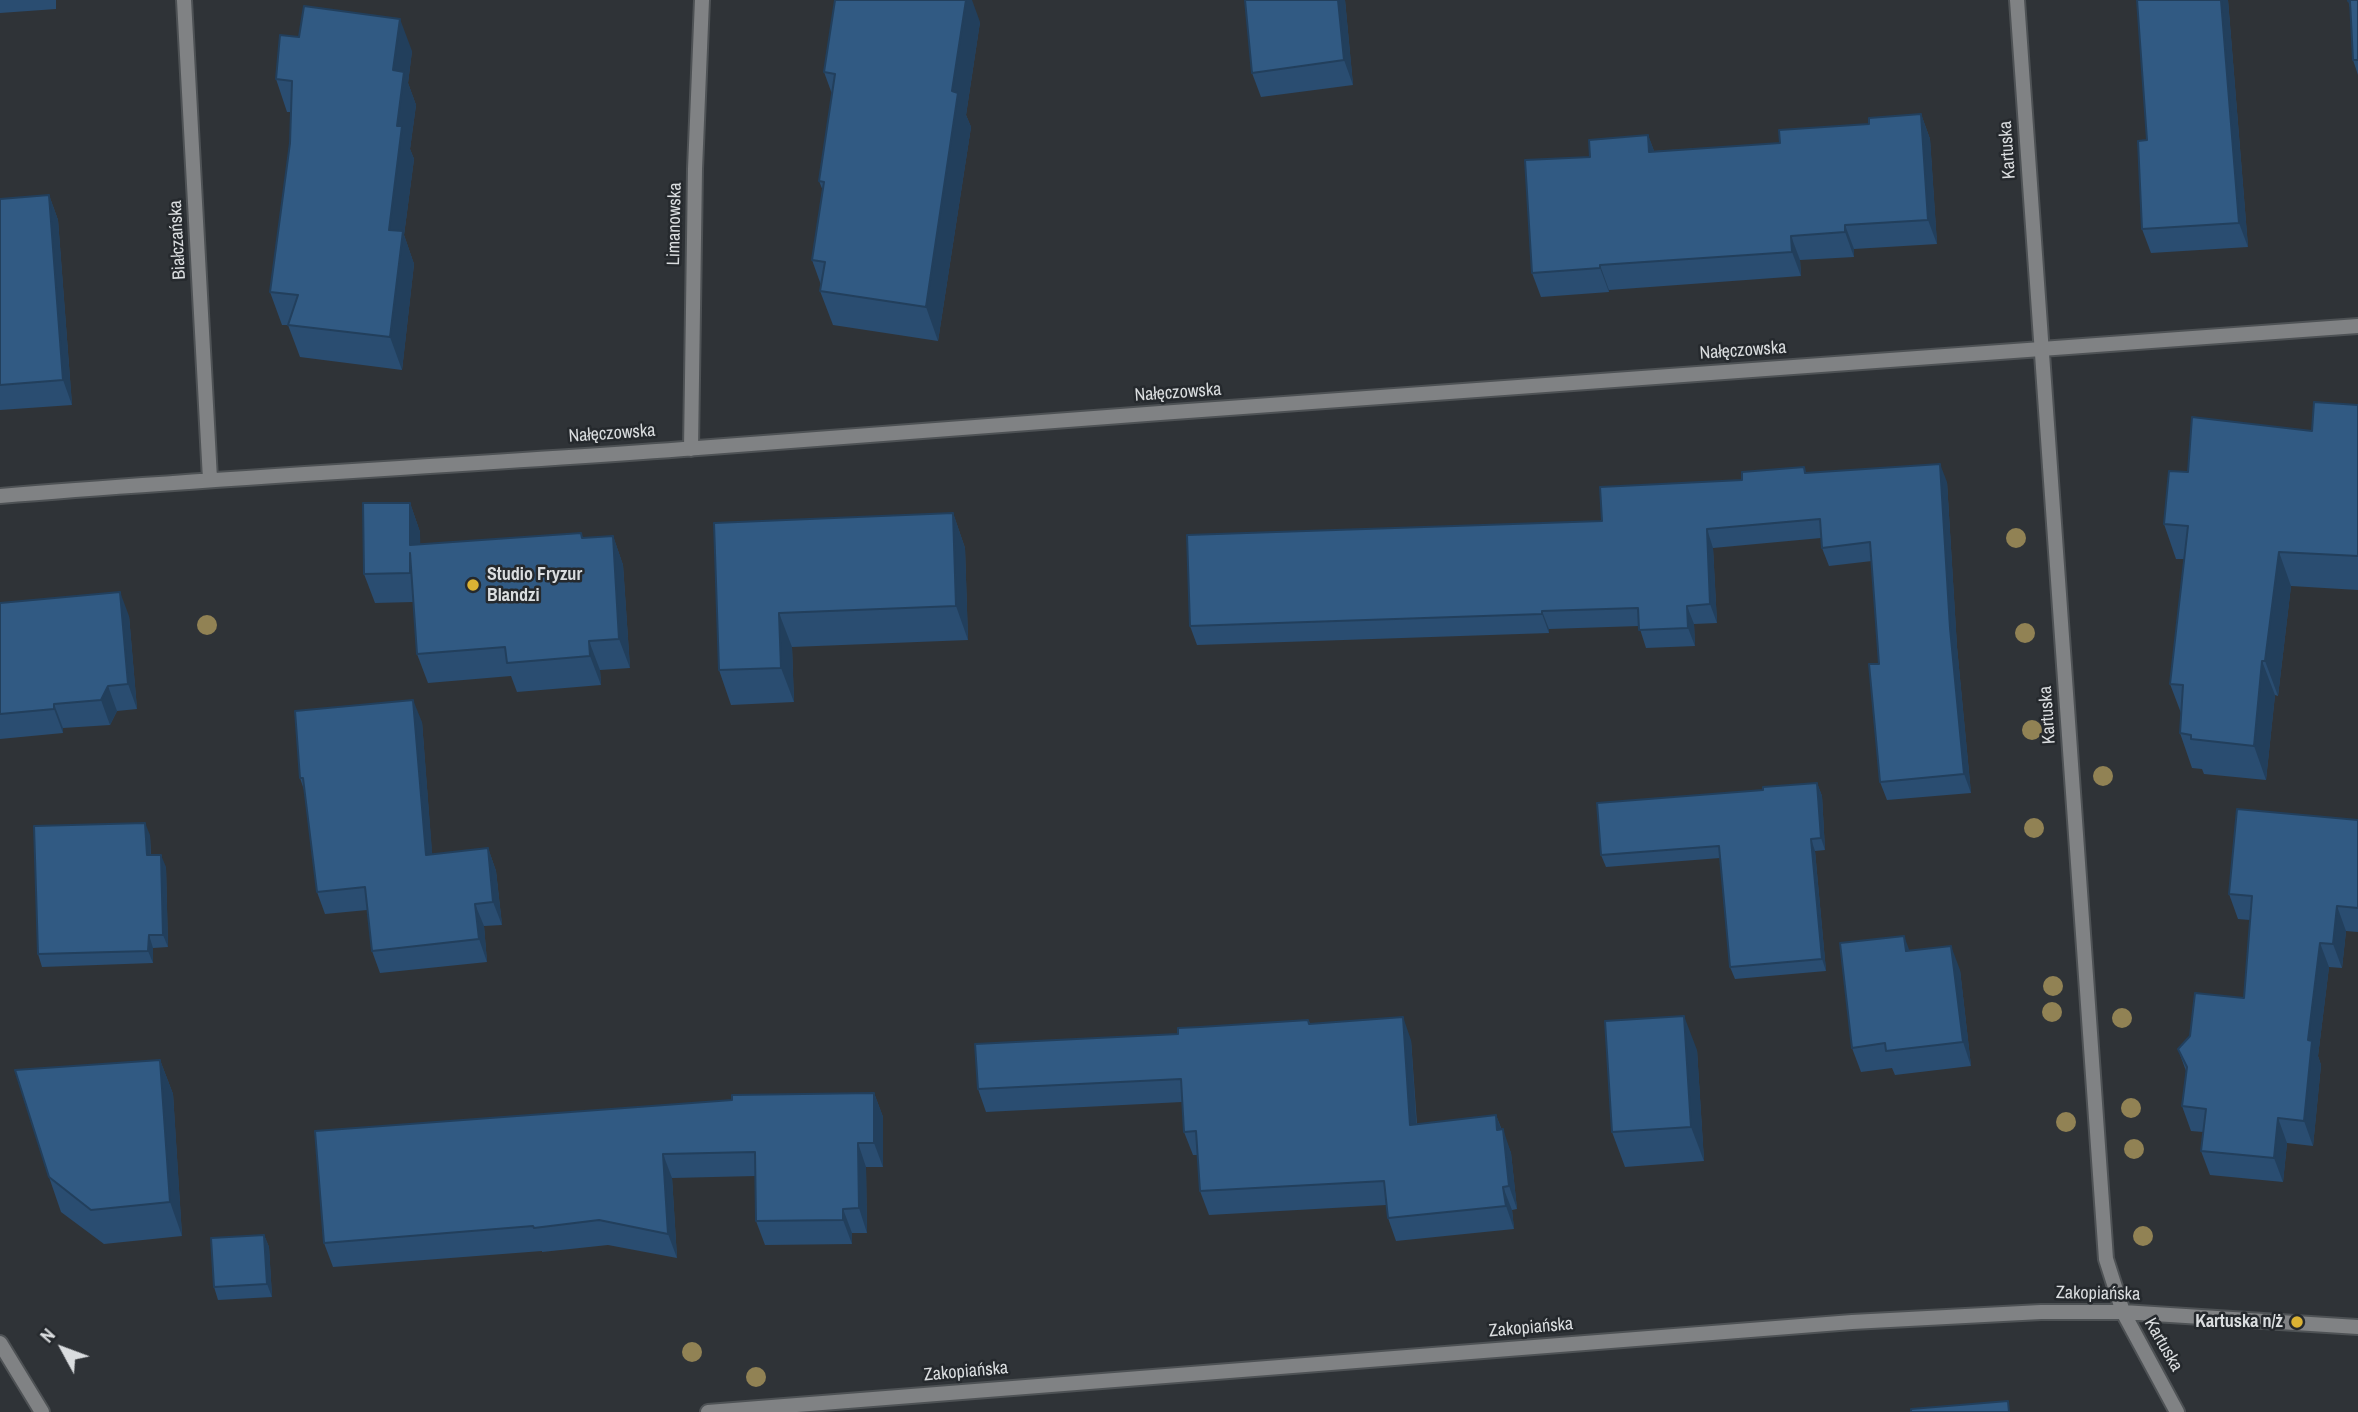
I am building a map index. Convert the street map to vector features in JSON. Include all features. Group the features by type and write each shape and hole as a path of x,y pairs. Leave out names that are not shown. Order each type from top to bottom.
{"street":[{"name":"Białczańska","path":"184,0 210,479"},
{"name":"Limanowska","path":"691,449 695,169 702,0"},
{"name":"Kartuska","path":"2017,0 2106,1259 2123,1312 2177,1412"},
{"name":"Nałęczowska","path":"0,496 210,479 691,449 2358,326"},
{"name":"Zakopiańska","path":"708,1412 1852,1322 2040,1312 2123,1312 2358,1327"},
{"path":"0,1343 42,1412"}],"building":[{"path":"835,0 966,0 952,91 958,93 926,307 820,291 825,262 812,260 824,182 819,181 835,74 824,72"},
{"path":"1245,0 1338,0 1344,60 1252,73"},
{"path":"2137,0 2221,0 2239,223 2142,229 2138,141 2147,140"},
{"path":"2348,0 2358,0 2358,60 2353,60"},
{"path":"304,6 400,19 393,70 404,72 397,126 402,126 389,230 403,231 390,337 288,325 298,295 270,292 290,143 292,81 276,79 280,35 299,37"},
{"path":"1921,114 1928,220 1845,225 1845,232 1791,236 1792,252 1600,265 1600,268 1532,273 1525,160 1590,157 1589,140 1648,135 1649,152 1780,143 1779,130 1869,124 1869,118"},
{"path":"49,195 63,380 0,385 0,199"},
{"path":"2314,402 2358,405 2358,556 2279,552 2265,661 2262,661 2254,746 2191,739 2191,735 2180,733 2183,685 2170,684 2188,526 2164,524 2169,471 2188,472 2192,417 2312,431"},
{"path":"1940,464 1950,628 1964,774 1880,782 1869,664 1879,664 1870,542 1822,548 1820,519 1707,529 1710,604 1687,606 1688,628 1639,630 1638,608 1542,611 1542,614 1190,626 1187,535 1602,521 1600,487 1742,480 1742,472 1804,467 1805,473"},
{"path":"363,503 410,503 410,545 581,533 582,538 613,536 619,639 589,641 590,656 507,663 505,647 417,654 410,553 410,573 364,574"},
{"path":"953,513 956,606 779,613 781,668 719,670 714,523"},
{"path":"120,592 128,684 108,686 101,700 54,704 54,709 0,714 0,603"},
{"path":"413,700 426,855 488,848 493,902 475,904 479,939 372,951 365,887 317,892 303,778 300,778 295,711"},
{"path":"1817,783 1821,838 1811,839 1822,959 1730,967 1719,846 1601,855 1597,803"},
{"path":"2237,809 2358,820 2358,908 2337,906 2333,944 2320,943 2308,1040 2312,1041 2304,1121 2278,1118 2274,1158 2201,1151 2206,1109 2182,1106 2187,1067 2178,1049 2190,1036 2195,993 2244,998 2252,896 2229,894"},
{"path":"145,823 147,855 161,855 163,935 149,935 148,951 38,954 34,826"},
{"path":"1904,936 1906,951 1951,946 1963,1042 1886,1051 1885,1043 1852,1048 1840,943"},
{"path":"1684,1016 1691,1127 1612,1132 1605,1021"},
{"path":"1403,1017 1410,1125 1496,1115 1497,1130 1503,1129 1509,1186 1503,1187 1506,1206 1388,1218 1384,1181 1200,1191 1196,1131 1184,1132 1181,1079 978,1089 975,1044 1178,1034 1178,1028 1308,1020 1309,1024"},
{"path":"160,1060 170,1202 91,1210 49,1177 15,1070"},
{"path":"874,1093 874,1143 858,1143 859,1208 843,1209 843,1220 756,1221 755,1152 663,1154 668,1234 599,1220 534,1228 324,1243 315,1131 732,1100 732,1095"},
{"path":"264,1235 267,1284 214,1287 211,1238"},
{"path":"2008,1401 2009,1412 1911,1412 1911,1409"}],"place":[{"name":"Studio Fryzur Blandzi","path":"473,585"},
{"name":"Kartuska n/ż","path":"2297,1322"}]}
